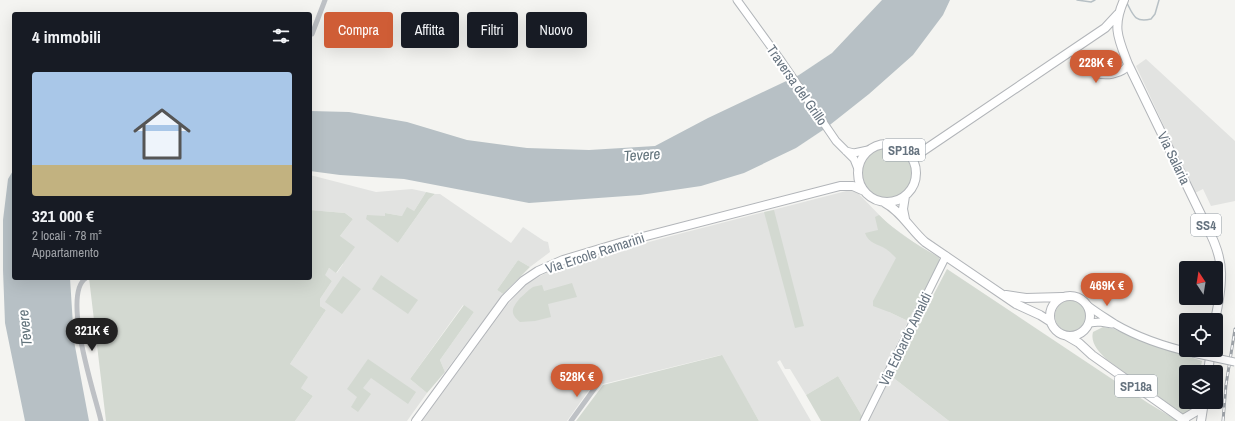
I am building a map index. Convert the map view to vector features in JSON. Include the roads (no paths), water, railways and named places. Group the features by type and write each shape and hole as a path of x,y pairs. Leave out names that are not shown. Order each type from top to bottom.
{"main road":[{"name":"Traversa del Grillo","path":"737,0 782,62 832,136 854,159 858,170 858,181 862,190"},
{"name":"Via Salaria","path":"1124,0 1118,12 1118,41 1212,238 1219,258 1221,277 1217,313"},
{"path":"909,154 916,154 923,151 1073,50 1111,22 1118,12"},
{"path":"1101,30 1110,30 1114,33 1118,41"},
{"path":"1073,50 1082,65 1099,75 1119,73 1125,69 1128,64"},
{"name":"SP18a","path":"858,170 862,157 868,150 876,146 885,144 902,148 914,161 916,169 914,185 905,196"},
{"path":"846,151 854,153 868,150"},
{"name":"Via Ercole Ramarini","path":"416,421 503,303 523,281 538,271 567,258 623,242 840,186 850,181 858,170"},
{"name":"Via Ercole Ramarini","path":"840,186 853,186 862,190"},
{"path":"862,190 869,197 892,207 924,242 1020,307 1040,315 1051,322"},
{"path":"884,203 897,201 905,196"},
{"path":"905,196 903,209 907,223"},
{"name":"Via Edoardo Amaldi","path":"864,421 946,256"},
{"path":"1002,294 1026,298 1076,297 1116,325"},
{"path":"1063,297 1053,304 1050,310 1051,322 1057,332 1068,336 1079,334 1087,327 1104,322 1116,325 1158,343 1193,353 1235,362"},
{"path":"1087,305 1090,311 1085,341 1092,355"},
{"name":"SP18a","path":"1068,336 1079,342 1092,355 1184,419"},
{"path":"1184,419 1197,409"},
{"path":"1201,421 1202,409"},
{"path":"1184,419 1194,421"}],"street":[{"path":"312,34 325,0"},
{"path":"83,280 78,288 76,305 78,331 101,421"},
{"path":"572,421 597,385"}],"water":[{"name":"Tevere","path":"882,0 950,0 943,15 913,55 869,94 826,128 796,148 744,173 701,186 640,195 529,203 404,179 340,175 312,171 312,111 349,112 407,122 467,140 527,148 589,150 655,146 708,118 799,75 832,53"},
{"name":"Tevere","path":"12,172 12,280 70,280 74,341 89,421 25,421 5,323 3,220 8,179"}],"waterway":[{"path":"1077,0 1091,2 1095,0"},
{"path":"1125,2 1135,17 1141,20 1146,20 1151,19 1155,14 1159,0"}],"railway":[{"path":"1223,421 1226,385 1235,329"}]}
